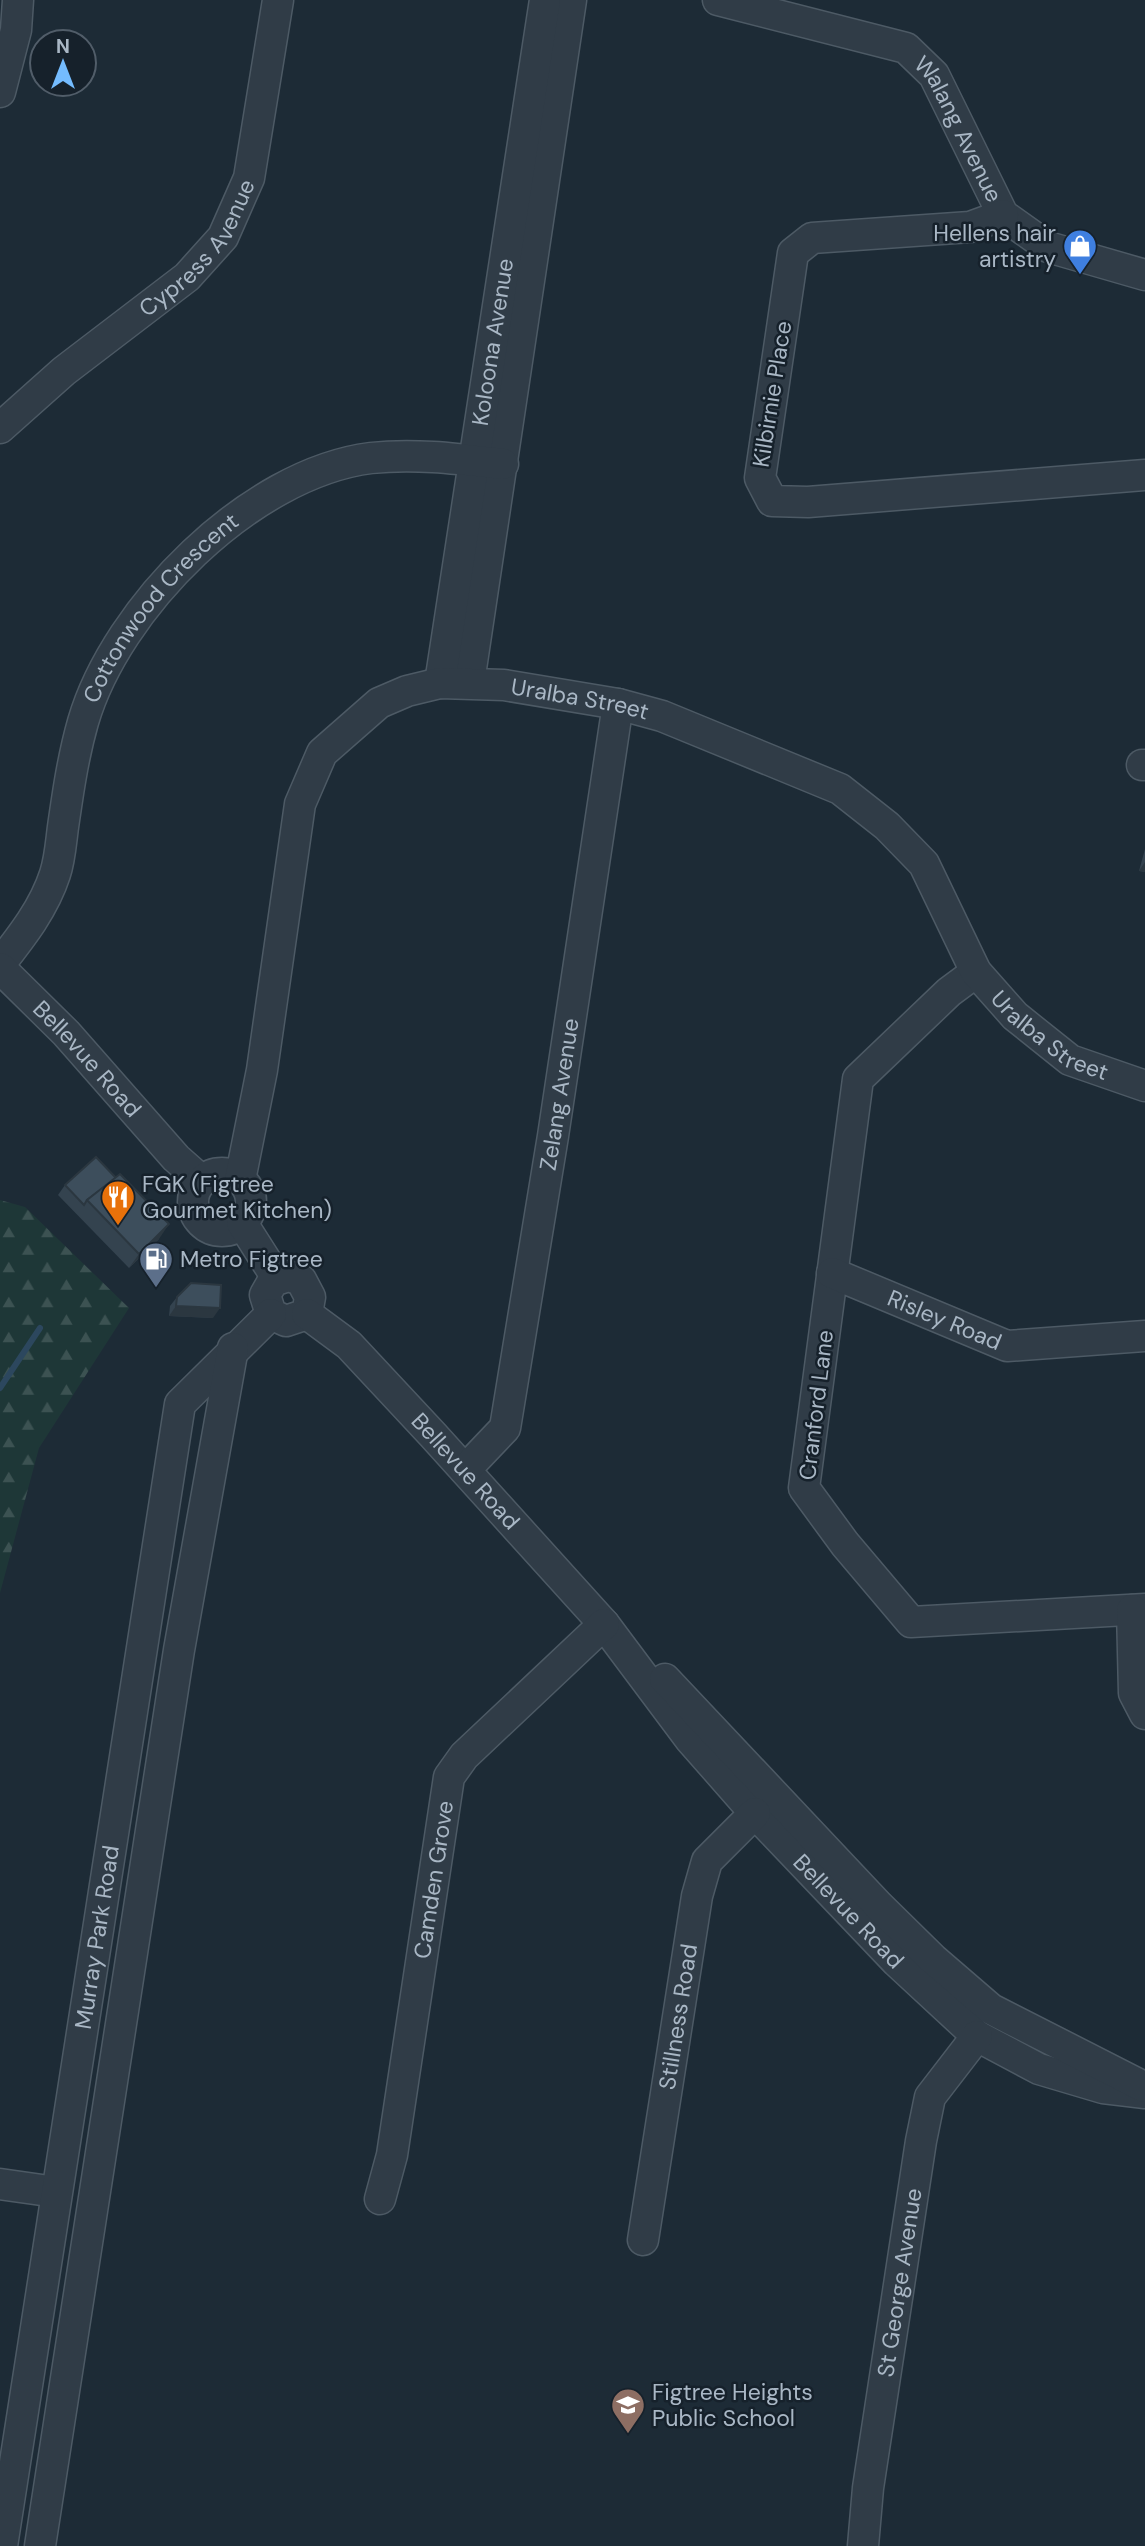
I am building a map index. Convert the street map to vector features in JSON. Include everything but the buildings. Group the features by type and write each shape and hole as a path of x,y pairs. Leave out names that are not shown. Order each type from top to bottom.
{"street":[{"path":"0,92 11,53 18,0"},
{"name":"Cypress Avenue","path":"0,428 64,371 187,277 223,237 249,178 278,0"},
{"name":"Koloona Avenue","path":"533,170 545,0"},
{"name":"Koloona Avenue","path":"455,683 533,170 572,0"},
{"name":"Walang Avenue","path":"718,0 906,48 934,75 1003,215 1048,247 1145,275"},
{"name":"Kilbirnie Place","path":"1003,215 971,226 812,238 793,253 760,478 772,501 808,502 1145,475"},
{"name":"Cottonwood Crescent","path":"0,966 30,926 56,872 74,757 95,689 131,624 176,570 241,515 309,474 369,458 406,456 489,463"},
{"name":"Uralba Street","path":"240,1180 262,1070 300,804 322,753 379,703 407,691 455,683 504,685 618,704 662,716 841,789 887,826 924,864 976,972 1015,1016 1070,1060 1145,1086"},
{"name":"Zelang Avenue","path":"465,1470 505,1427 554,1136 618,704"},
{"name":"Bellevue Road","path":"0,966 66,1033 176,1158 202,1181"},
{"name":"Cranford Lane","path":"976,972 949,992 858,1079 804,1488 845,1544 911,1622 1139,1610"},
{"path":"221,1173 240,1180 250,1196 251,1206 242,1223 223,1231 204,1225 193,1209 195,1189 202,1181 221,1173"},
{"path":"242,1223 277,1279"},
{"name":"Risley Road","path":"832,1273 1007,1346 1145,1336"},
{"path":"288,1276 301,1280 310,1297 307,1314 286,1321 271,1314 265,1294 277,1279 288,1276"},
{"name":"Murray Park Road","path":"2,2546 180,1404 233,1348 271,1314"},
{"name":"Bellevue Road","path":"307,1314 349,1345 465,1470 610,1632 673,1718 755,1813 897,1962 977,2036 1039,2069 1104,2088 1145,2093"},
{"name":"Murray Park Road","path":"40,2546 179,1650 233,1348"},
{"path":"1139,1610 1134,1693 1145,1714"},
{"name":"Bellevue Road","path":"610,1632 648,1660 879,1906 933,1959 990,2009 1145,2087"},
{"name":"Camden Grove","path":"380,2199 392,2155 449,1777 464,1756 610,1632"},
{"path":"142,1642 179,1650"},
{"name":"Stillness Road","path":"643,2240 696,1896 707,1861 755,1813"},
{"name":"St George Avenue","path":"863,2546 877,2421 920,2141 930,2097 977,2036"},
{"path":"0,2184 56,2192"}],"green space":[{"path":"0,1200 25,1207 129,1308 39,1448 0,1593"}],"waterway":[{"path":"0,1388 40,1328"}],"place":[{"name":"Hellens hair artistry","path":"1080,276"},
{"name":"FGK (Figtree Gourmet Kitchen)","path":"118,1227"},
{"name":"Metro Figtree","path":"156,1289"},
{"name":"Figtree Heights Public School","path":"628,2435"}]}
